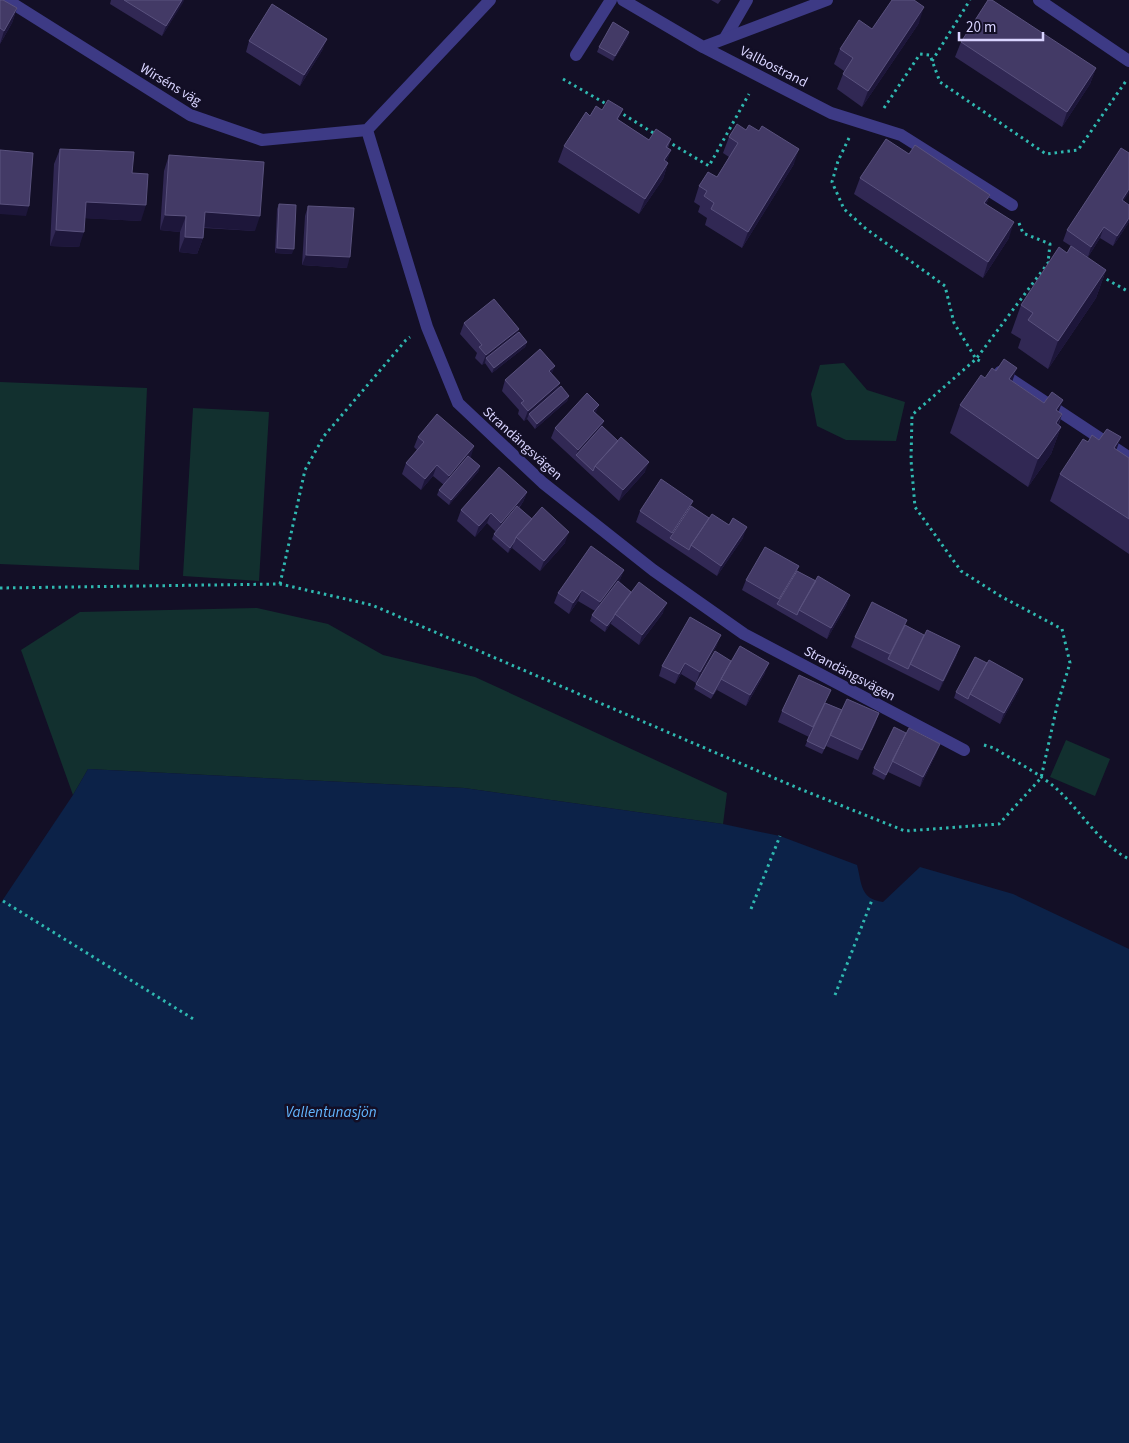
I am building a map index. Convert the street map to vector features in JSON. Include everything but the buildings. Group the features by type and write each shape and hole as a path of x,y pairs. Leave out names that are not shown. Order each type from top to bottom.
{"street":[{"name":"Wirséns väg","path":"7,0 190,115 262,140 367,130"},
{"path":"367,130 490,0"},
{"path":"576,55 611,0"},
{"name":"Vallbostrand","path":"623,0 703,47 831,113 901,134 1012,205"},
{"path":"725,38 747,0"},
{"name":"Vallbostrand","path":"703,47 826,0"},
{"path":"1039,0 1129,61"},
{"name":"Strandängsvägen","path":"367,130 428,327 458,404 543,482 638,558 744,634 964,750"},
{"path":"1000,372 1128,453"}],"path":[{"path":"932,61 970,0"},
{"path":"872,126 920,54 930,55 940,82 1046,154 1078,150 1129,78"},
{"path":"666,140 709,166 758,76"},
{"path":"564,78 658,135"},
{"path":"857,121 838,161 832,182 844,210 865,228 946,286 954,323 976,359 1000,372"},
{"path":"0,588 280,584 372,605 800,789 905,832 999,824 1041,778 1057,706 1070,663 1062,629 1002,597 961,571 915,507 911,460 912,415 976,359 1048,263 1050,244 1022,233 1012,205"},
{"path":"1048,263 1058,260"},
{"path":"1098,274 1129,292"},
{"path":"280,584 306,470 324,436 406,340 428,327"},
{"path":"964,750 975,742 994,748 1041,778 1059,790 1121,855 1129,859"},
{"path":"751,909 780,836"},
{"path":"835,995 872,900"},
{"path":"3,901 195,1020"}],"green space":[{"path":"844,363 867,390 905,402 896,441 846,440 817,426 811,394 820,365"},
{"path":"0,382 147,388 139,570 0,564"},
{"path":"193,408 269,412 259,581 183,576"},
{"path":"257,608 328,624 383,655 475,677 727,793 723,824 464,788 88,769 73,795 21,650 80,612"},
{"path":"1066,740 1110,759 1095,796 1050,777"}],"water":[{"name":"Vallentunasjön","path":"88,769 464,788 723,824 780,836 857,865 863,890 870,898 875,900 883,902 920,867 1013,894 1129,949 1129,1443 0,1443 0,904 73,795"}]}
